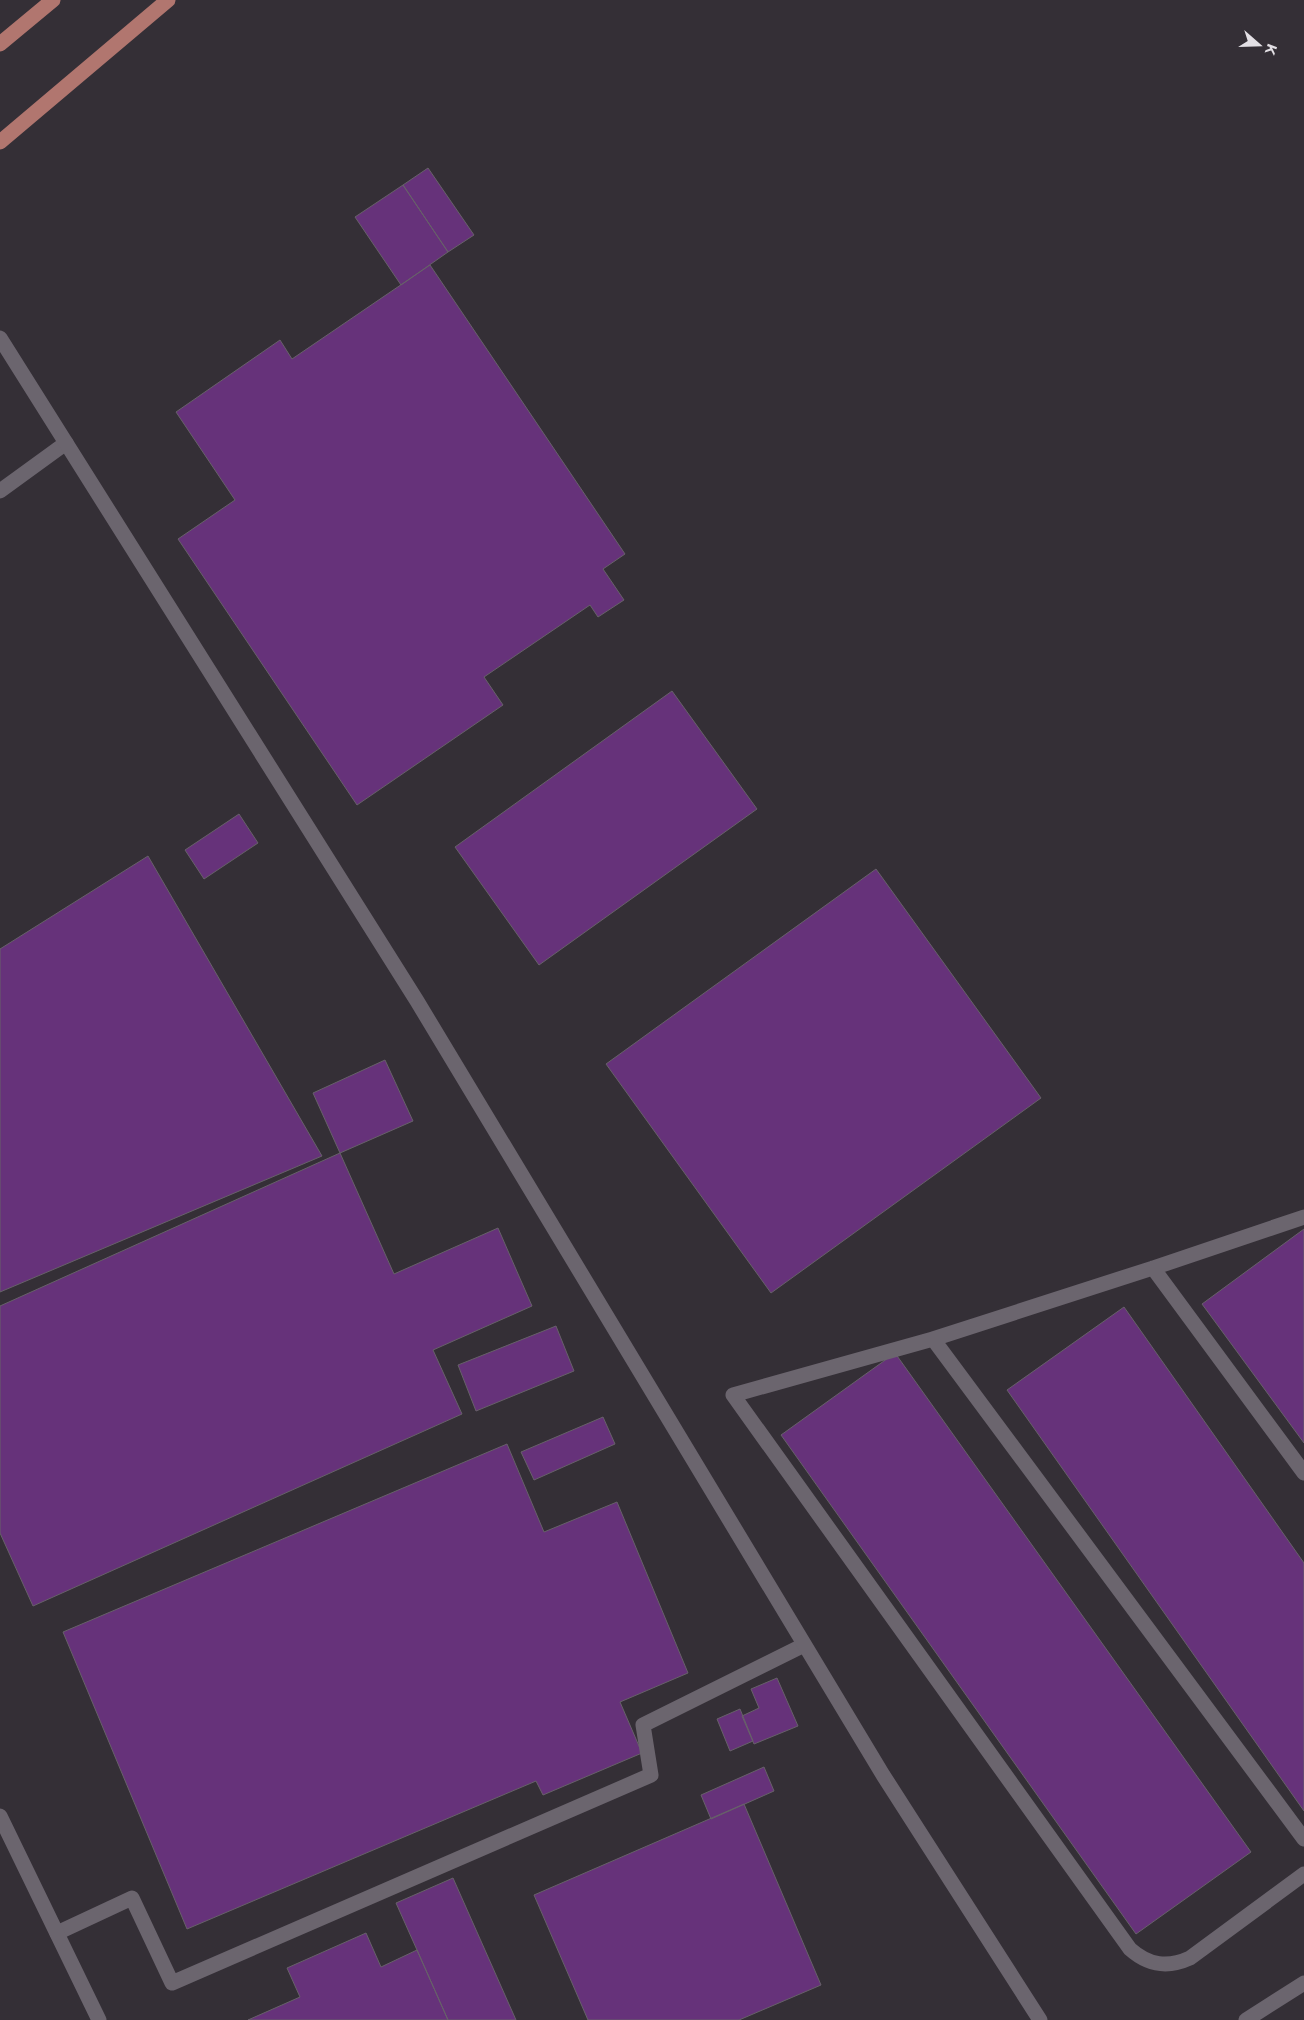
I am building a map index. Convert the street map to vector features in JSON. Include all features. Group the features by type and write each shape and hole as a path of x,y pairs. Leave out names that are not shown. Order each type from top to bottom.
{"main road":[{"path":"0,44 53,0"},
{"path":"0,142 168,0"}],"street":[{"path":"0,338 417,1001 882,1775 1040,2020"},
{"path":"0,491 66,443"},
{"path":"1304,1216 1153,1268 933,1339 733,1395 1130,1949 1140,1958 1151,1963 1165,1965 1178,1963 1190,1958 1304,1874"},
{"path":"1153,1268 1304,1473"},
{"path":"933,1339 1304,1839"},
{"path":"57,1933 132,1898 172,1983 652,1775 643,1725 804,1646"},
{"path":"0,1816 99,2020"},
{"path":"1246,2020 1304,1983"}],"building":[{"path":"428,168 474,235 448,252 403,185"},
{"path":"403,185 448,252 401,285 355,217"},
{"path":"430,265 625,554 603,569 624,600 598,617 590,605 484,677 503,705 357,805 178,539 235,500 176,412 280,340 292,359"},
{"path":"672,691 757,809 539,965 455,847"},
{"path":"239,814 258,843 204,879 185,850"},
{"path":"148,856 322,1156 0,1292 0,949"},
{"path":"876,869 1041,1098 771,1293 606,1064"},
{"path":"385,1060 413,1121 340,1153 313,1093"},
{"path":"340,1153 394,1274 498,1228 532,1306 433,1350 462,1414 33,1606 0,1533 0,1306"},
{"path":"1304,1229 1304,1443 1202,1304"},
{"path":"1124,1307 1304,1563 1304,1811 1007,1390"},
{"path":"556,1326 574,1371 476,1411 458,1365"},
{"path":"895,1353 1251,1852 1136,1934 781,1435"},
{"path":"603,1417 615,1444 534,1480 521,1452"},
{"path":"507,1444 544,1532 617,1502 688,1673 620,1702 642,1753 543,1795 536,1781 187,1929 63,1632"},
{"path":"777,1678 798,1726 754,1744 742,1716 759,1708 751,1689"},
{"path":"740,1709 753,1741 730,1751 717,1719"},
{"path":"764,1767 774,1791 711,1819 701,1795"},
{"path":"744,1804 821,1985 739,2020 588,2020 534,1895"},
{"path":"453,1878 516,2020 448,2020 396,1903"},
{"path":"366,1933 381,1967 417,1950 448,2020 248,2020 300,1997 287,1968"}]}
